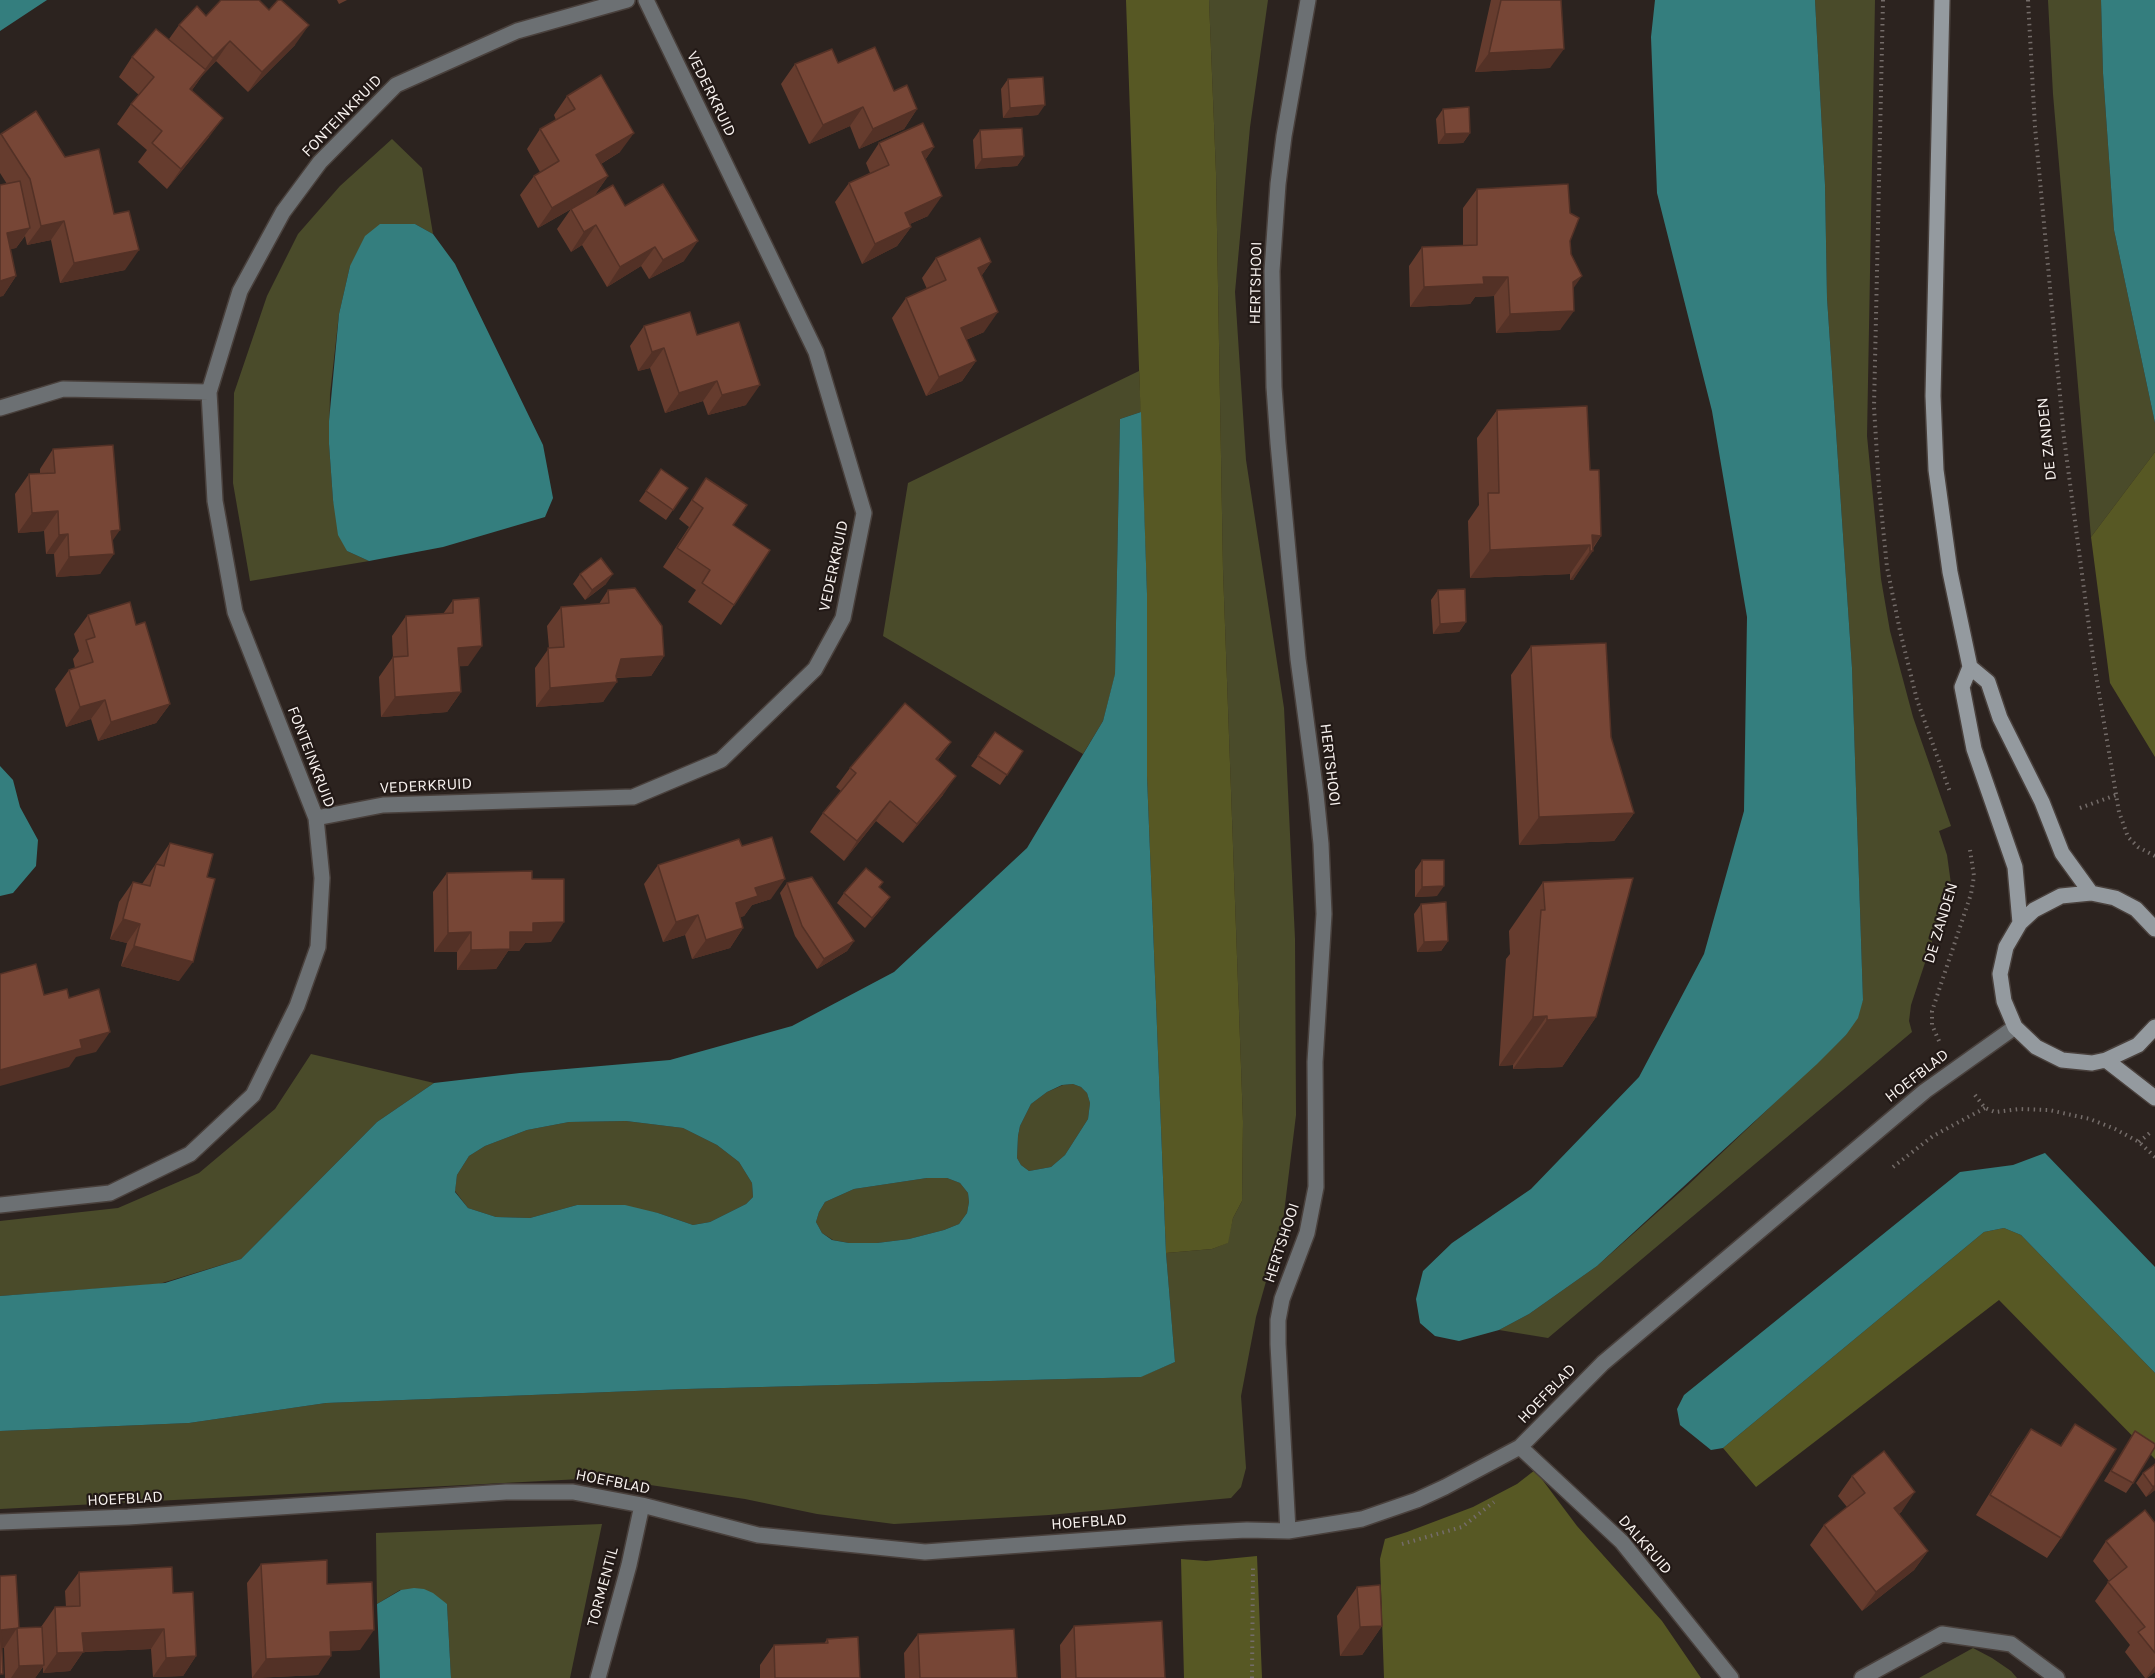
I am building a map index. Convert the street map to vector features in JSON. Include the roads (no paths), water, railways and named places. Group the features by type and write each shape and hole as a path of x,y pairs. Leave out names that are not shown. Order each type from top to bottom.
{"main road":[{"path":"1942,0 1934,434 1945,542 1970,667 1962,687 1974,749 2015,867 2020,923"},
{"path":"1970,667 1988,682 2001,718 2042,802 2062,853 2091,893"},
{"path":"2155,929 2145,917 2115,898 2091,893 2071,894 2052,900 2034,910 2020,923 2006,947 2000,974 2004,1001 2015,1027 2036,1047 2062,1060 2092,1063 2106,1060 2138,1045 2155,1027"},
{"path":"2106,1060 2155,1098"}],"street":[{"name":"FONTEINKRUID","path":"0,1205 110,1193 190,1154 253,1095 297,1006 318,947 322,878 316,818 235,612 215,501 209,392 240,291 283,212 320,162 396,85 518,31 627,0"},
{"name":"VEDERKRUID","path":"316,818 383,805 633,797 721,760 815,669 843,618 864,513 816,351 646,0"},
{"name":"HERTSHOOI","path":"1288,1531 1278,1320 1282,1299 1307,1233 1316,1187 1315,1062 1324,914 1319,824 1298,659 1278,443 1274,387 1272,271 1284,136 1300,56 1308,0"},
{"path":"0,408 63,389 209,392"},
{"name":"HOEFBLAD","path":"0,1522 128,1517 506,1492 573,1492 642,1505 758,1535 925,1552 1247,1530 1288,1531 1343,1523 1387,1511 1446,1487 1520,1448 1603,1363 1665,1309 1924,1091 2015,1027"},
{"name":"DALKRUID","path":"1520,1448 1622,1542 1731,1678"},
{"name":"TORMENTIL","path":"598,1678 642,1505"},
{"path":"1862,1678 1942,1634 2011,1644 2056,1678"}],"water":[{"path":"0,0 47,0 0,31"},
{"path":"1655,0 1815,0 1825,185 1827,298 1852,668 1863,1000 1858,1018 1846,1035 1817,1064 1597,1266 1529,1314 1499,1330 1459,1341 1435,1336 1420,1323 1416,1299 1423,1271 1452,1243 1531,1189 1639,1077 1704,954 1744,811 1747,617 1712,411 1657,193 1651,37"},
{"path":"2101,0 2155,0 2155,423 2114,230 2103,73"},
{"path":"380,224 415,224 433,234 455,264 543,445 553,498 545,517 443,547 369,561 347,551 338,535 333,500 329,421 339,314 350,266 365,236"},
{"path":"1141,412 1147,594 1147,776 1166,1253 1175,1362 1141,1377 686,1389 326,1403 189,1423 0,1431 0,1296 165,1283 241,1259 377,1122 434,1083 670,1060 792,1026 894,972 1027,848 1103,721 1115,674 1120,419","holes":["1073,1084 1081,1087 1087,1093 1090,1103 1088,1119 1065,1155 1051,1167 1029,1171 1021,1165 1017,1158 1020,1126 1031,1104 1047,1092 1062,1085","626,1121 683,1128 717,1145 739,1162 752,1183 753,1197 746,1204 710,1222 693,1225 625,1205 577,1205 530,1218 496,1217 468,1208 455,1192 457,1175 469,1156 485,1146 527,1130 569,1122","927,1178 947,1178 960,1183 968,1193 969,1202 967,1213 959,1224 944,1230 909,1239 877,1243 849,1243 832,1240 822,1233 816,1222 819,1212 825,1202 854,1189"]},
{"path":"0,766 13,780 20,807 38,840 36,866 13,893 0,896"},
{"path":"2045,1153 2155,1267 2155,1373 2021,1235 2004,1228 1984,1232 1723,1448 1711,1450 1680,1425 1677,1409 1684,1395 1960,1172 2013,1165"},
{"path":"414,1588 433,1593 447,1604 451,1678 380,1678 377,1604 401,1590"}]}
